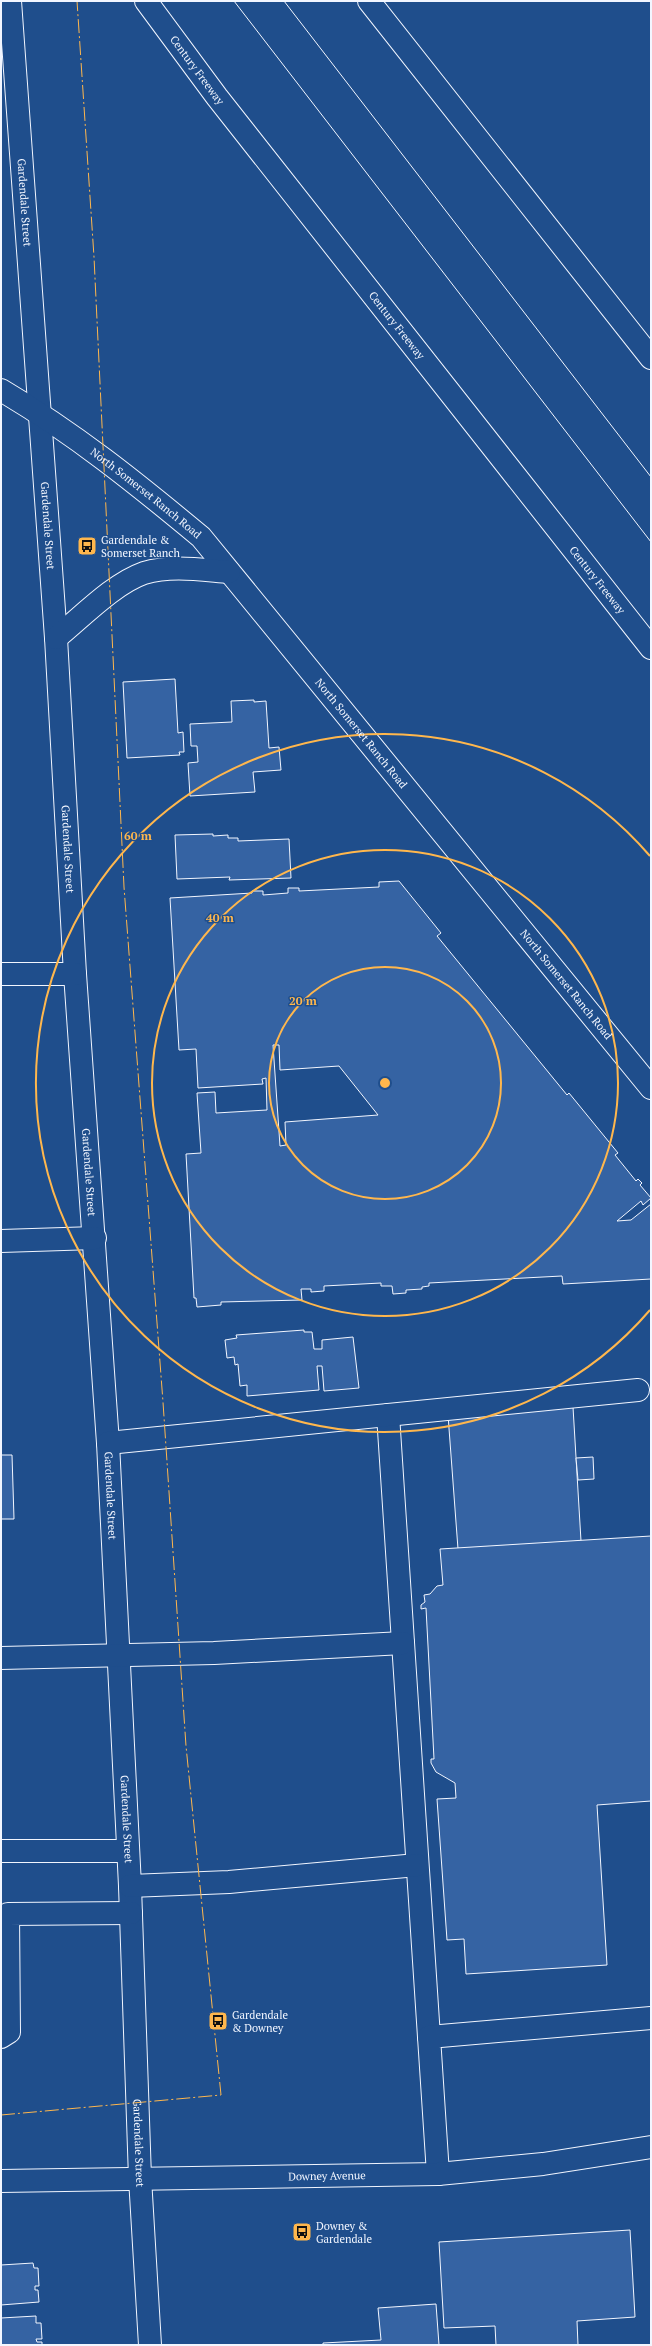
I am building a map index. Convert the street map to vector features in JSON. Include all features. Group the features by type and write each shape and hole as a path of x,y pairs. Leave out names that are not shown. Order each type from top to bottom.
{"main road":[{"name":"Century Freeway","path":"146,1 222,104 651,648"},
{"path":"369,1 651,358"},
{"name":"Gardendale Street","path":"10,7 56,638 75,974 95,1238 108,1443 130,1886 140,2178 150,2345"},
{"name":"North Somerset Ranch Road","path":"1,390 39,413 118,468 201,537 651,1088"},
{"path":"56,638 123,583 145,573 173,569 229,572"},
{"path":"1,974 75,974"},
{"path":"1,1241 95,1238"},
{"path":"108,1443 638,1390"},
{"path":"388,1415 438,2174"},
{"path":"1,1658 214,1653 403,1643"},
{"path":"1,1851 128,1851"},
{"path":"130,1886 229,1882 417,1865"},
{"path":"1,2037 8,2032 8,1914 131,1914"},
{"path":"429,2037 651,2018"},
{"name":"Downey Avenue","path":"1,2181 438,2174 543,2164 651,2147"}],"building":[{"path":"175,679 178,733 183,732 184,752 179,752 180,755 127,758 123,682"},
{"path":"254,700 254,702 266,701 269,748 279,747 281,770 253,772 255,792 190,796 188,763 198,762 197,746 191,746 190,724 232,722 231,701"},
{"path":"213,834 213,836 228,835 228,838 238,838 238,841 289,839 291,878 229,880 230,877 177,879 175,835"},
{"path":"399,881 441,933 437,936 567,1095 569,1093 618,1153 615,1155 636,1181 638,1179 642,1183 640,1185 651,1198 643,1205 641,1201 617,1221 631,1220 651,1204 651,1279 563,1284 562,1276 429,1283 429,1286 422,1287 422,1289 406,1290 406,1293 393,1294 392,1286 381,1286 381,1283 324,1286 324,1291 311,1292 311,1289 301,1289 302,1300 221,1302 221,1305 197,1307 196,1298 194,1298 186,1154 201,1153 197,1093 215,1092 216,1113 267,1110 266,1078 262,1079 263,1084 198,1088 196,1049 179,1050 170,898 252,893 252,891 263,891 263,895 288,893 288,888 299,888 299,891 379,887 379,882","holes":["273,1045 279,1045 280,1070 339,1066 378,1115 285,1122 286,1145 280,1146"]},
{"path":"304,1330 304,1332 312,1332 314,1349 322,1349 322,1340 353,1337 359,1388 324,1391 322,1366 317,1366 319,1390 247,1396 247,1385 240,1386 238,1364 235,1365 234,1357 227,1358 225,1340 237,1338 236,1335"},
{"path":"573,1407 581,1541 458,1549 448,1415"},
{"path":"1,1455 12,1455 14,1519 1,1519"},
{"path":"593,1457 594,1479 578,1480 576,1458"},
{"path":"651,1536 651,1801 597,1805 607,1965 466,1974 464,1939 447,1940 437,1799 456,1798 455,1783 436,1772 431,1763 431,1759 434,1759 426,1608 421,1609 421,1605 425,1602 424,1595 430,1594 437,1586 443,1585 440,1549"},
{"path":"630,2230 635,2317 577,2321 578,2345 496,2345 495,2326 444,2328 439,2242"},
{"path":"33,2263 34,2268 38,2268 39,2286 35,2286 35,2290 38,2290 39,2302 1,2305 1,2265"},
{"path":"436,2304 439,2345 323,2345 323,2343 381,2340 378,2308"},
{"path":"36,2316 36,2323 41,2323 42,2339 36,2339 37,2342 42,2342 42,2345 1,2345 1,2318"}],"tram line":[{"path":"234,1 651,542"},
{"path":"284,1 651,477"}],"power":[{"path":"1,2115 221,2095 186,1746 163,1402 124,887 94,257 77,1"}],"place":[{"name":"Gardendale & Somerset Ranch","path":"87,546"},
{"name":"Gardendale & Downey","path":"218,2021"},
{"name":"Downey & Gardendale","path":"302,2232"}]}
